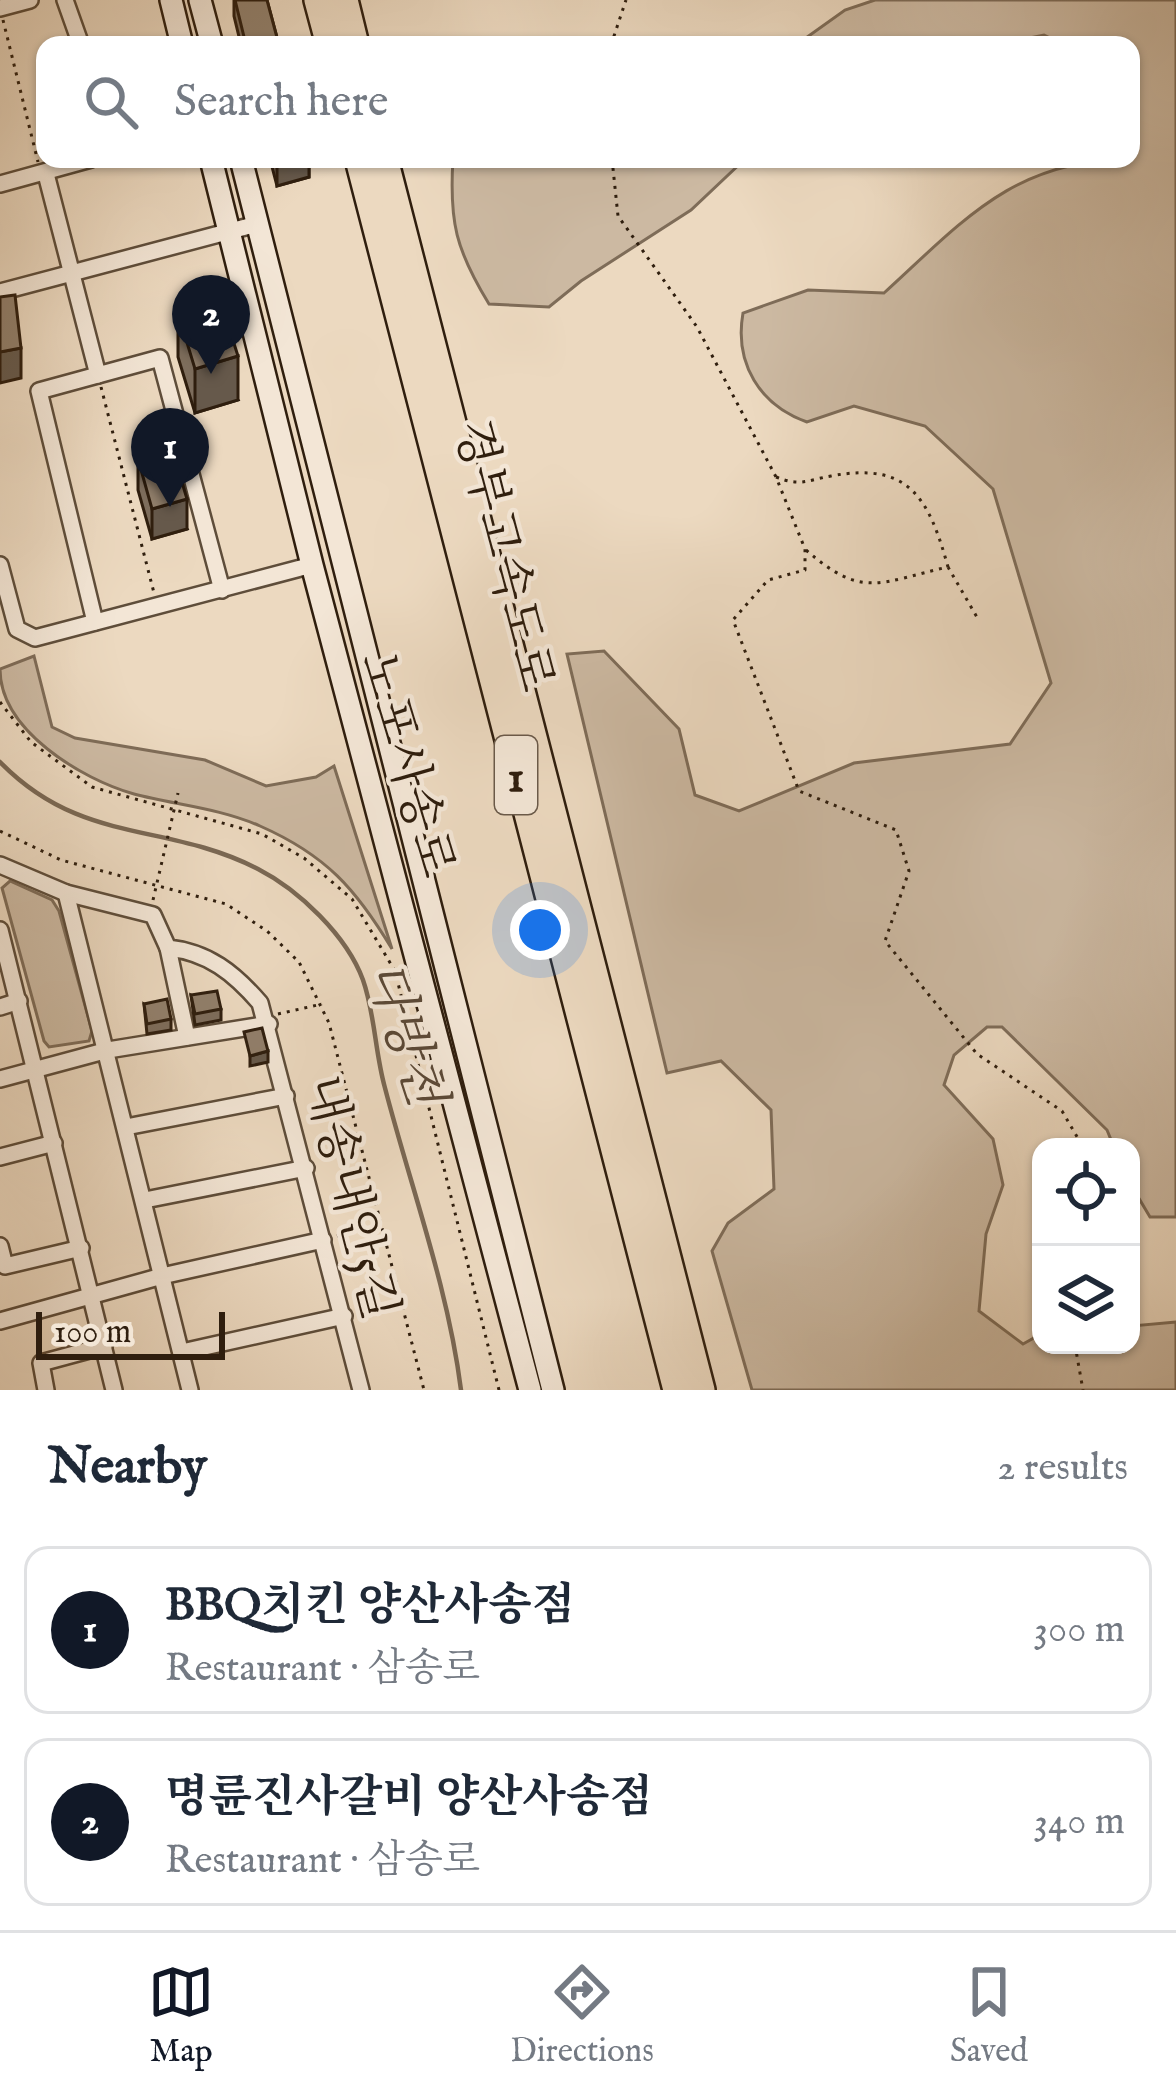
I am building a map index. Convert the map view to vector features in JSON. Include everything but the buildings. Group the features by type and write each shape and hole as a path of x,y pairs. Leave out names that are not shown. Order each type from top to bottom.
{"highway":[{"path":"318,0 328,36"},
{"path":"344,0 353,36"},
{"name":"경부고속도로","path":"361,168 676,1390"},
{"name":"경부고속도로","path":"387,168 701,1390"}],"main road":[{"path":"170,0 180,36"},
{"path":"200,0 210,36"},
{"name":"노포사송로","path":"213,168 312,566 530,1390"},
{"name":"노포사송로","path":"243,168 553,1390"}],"street":[{"path":"0,8 30,0"},
{"path":"65,0 78,36"},
{"path":"0,184 65,168"},
{"path":"44,175 75,272 98,375"},
{"path":"0,292 257,224"},
{"path":"95,622 39,391 160,358 223,590"},
{"path":"0,565 17,629 35,638 312,566"},
{"path":"0,865 66,893 150,914 159,922 187,1037"},
{"path":"66,893 190,1390"},
{"path":"0,933 114,1390"},
{"path":"0,1079 108,1050 267,1021 242,982 220,964 189,950 168,949"},
{"path":"0,1007 20,1001"},
{"name":"내송내안5길","path":"267,1021 361,1390"},
{"path":"126,1127 286,1096"},
{"path":"0,1157 54,1143"},
{"path":"145,1200 306,1168"},
{"path":"0,1321 162,1276 323,1240"},
{"path":"0,1246 5,1266 81,1248"},
{"path":"182,1352 344,1316"},
{"path":"46,1390 41,1363 104,1346"}],"path":[{"path":"614,36 626,0"},
{"path":"0,8 36,145"},
{"path":"42,168 44,175"},
{"path":"613,168 618,216 698,327 776,477 805,549 805,570 768,580 733,620 799,791 896,830 909,871 885,941 976,1054 1062,1111 1078,1138"},
{"path":"98,375 158,606"},
{"path":"776,477 802,486 863,472 903,480 926,504 947,567 978,619"},
{"path":"805,549 835,576 857,585 947,567"},
{"path":"0,702 58,767 92,787 173,814 262,834 304,858 352,898 380,941 407,1016 499,1390"},
{"path":"150,914 178,793"},
{"path":"267,1021 323,1003"},
{"path":"323,1240 382,1225"},
{"path":"1077,1354 1083,1390"}],"shaded area":[{"path":"875,0 1176,0 1176,1217 1150,1217 1140,1200 1140,1138 1110,1138 1002,1027 987,1027 954,1055 944,1085 993,1139 1003,1185 986,1234 979,1311 1023,1344 1032,1339 1032,1354 1140,1354 1140,1325 1176,1322 1176,1390 752,1390 712,1251 728,1223 774,1189 771,1110 721,1061 667,1073 567,654 604,651 679,729 695,795 739,811 854,763 1010,744 1051,683 993,489 925,426 854,406 807,422 790,415 764,393 747,365 743,313 808,290 884,293 967,219 1023,182 1064,168 1140,168 1140,36 809,36 845,10"},
{"path":"453,168 735,168 691,210 549,307 489,304 457,235"},
{"path":"34,656 52,727 75,738 205,760 266,786 316,777 334,766 392,949 352,891 321,862 283,837 229,815 113,787 47,749 13,712 0,669"},
{"path":"10,881 52,900 59,911 92,1031 89,1041 49,1047 44,1041 2,888"}],"waterway":[{"name":"다방천","path":"0,762 31,789 93,820 224,854 258,869 305,902 346,947 367,993 382,1075 438,1276 461,1390"}],"place":[{"name":"명륜진사갈비 양산사송점","path":"211,374"},
{"name":"BBQ치킨 양산사송점","path":"170,507"}]}
